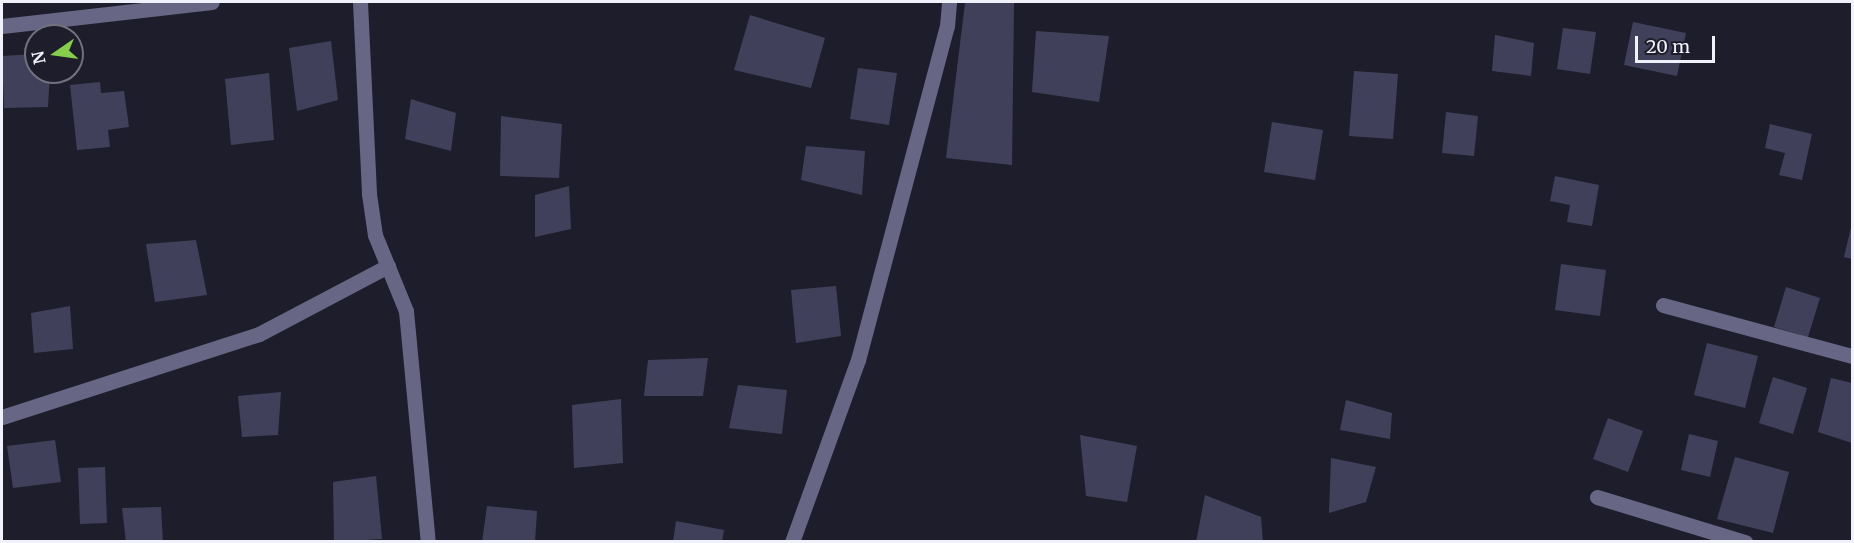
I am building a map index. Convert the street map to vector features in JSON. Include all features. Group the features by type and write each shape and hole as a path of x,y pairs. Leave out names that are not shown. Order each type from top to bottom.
{"street":[{"path":"2,26 212,2"},
{"path":"360,2 369,194 375,235 406,311 428,542"},
{"path":"792,542 858,360 947,26 949,2"},
{"path":"2,417 259,334 388,266"},
{"path":"1663,306 1852,356"},
{"path":"1597,497 1745,542"}],"building":[{"path":"965,3 1014,3 1012,165 946,158"},
{"path":"750,15 825,38 811,88 734,70"},
{"path":"1633,22 1686,33 1677,76 1624,65"},
{"path":"1563,28 1596,32 1590,74 1557,69"},
{"path":"1036,31 1109,36 1099,102 1032,92"},
{"path":"1495,35 1534,43 1531,76 1492,71"},
{"path":"331,41 338,100 297,111 289,48"},
{"path":"24,55 24,84 49,84 48,107 4,108 2,56"},
{"path":"858,68 897,73 889,125 850,119"},
{"path":"1354,71 1398,74 1393,139 1349,136"},
{"path":"269,73 274,140 231,145 225,79"},
{"path":"100,82 101,93 124,91 129,127 108,130 110,147 77,150 70,85"},
{"path":"411,99 456,113 451,151 405,139"},
{"path":"1446,112 1478,116 1474,156 1442,153"},
{"path":"501,116 562,124 559,178 500,176"},
{"path":"1272,122 1323,130 1315,180 1264,172"},
{"path":"1770,124 1812,134 1802,180 1779,175 1785,153 1765,148"},
{"path":"806,146 865,151 862,195 801,180"},
{"path":"1555,176 1599,185 1592,226 1567,222 1570,205 1550,201"},
{"path":"569,186 571,229 535,237 535,195"},
{"path":"1852,223 1852,259 1844,257"},
{"path":"196,240 207,295 155,302 146,244"},
{"path":"1561,264 1606,270 1600,316 1555,310"},
{"path":"836,286 841,336 796,343 791,290"},
{"path":"1786,287 1820,298 1808,337 1774,327"},
{"path":"70,306 73,349 34,353 31,313"},
{"path":"1707,343 1758,356 1745,408 1694,395"},
{"path":"708,358 703,396 644,396 648,360"},
{"path":"1773,377 1807,388 1793,434 1759,423"},
{"path":"1831,378 1852,383 1852,443 1818,432"},
{"path":"738,385 787,390 782,434 729,428"},
{"path":"281,392 278,435 242,437 238,396"},
{"path":"621,399 623,463 574,468 572,405"},
{"path":"1346,400 1392,413 1390,439 1340,430"},
{"path":"1608,418 1643,431 1628,472 1593,459"},
{"path":"1689,434 1718,441 1710,477 1681,470"},
{"path":"1080,435 1137,446 1127,502 1086,496"},
{"path":"55,440 61,482 13,488 7,446"},
{"path":"1735,457 1789,472 1773,533 1717,519"},
{"path":"1331,458 1376,467 1366,502 1329,513"},
{"path":"105,467 107,523 80,524 78,468"},
{"path":"376,476 382,539 334,542 333,482"},
{"path":"1205,495 1261,517 1263,542 1196,542"},
{"path":"487,506 537,511 535,542 482,542"},
{"path":"161,507 163,542 126,542 122,508"},
{"path":"676,521 724,530 722,542 673,542"}]}
